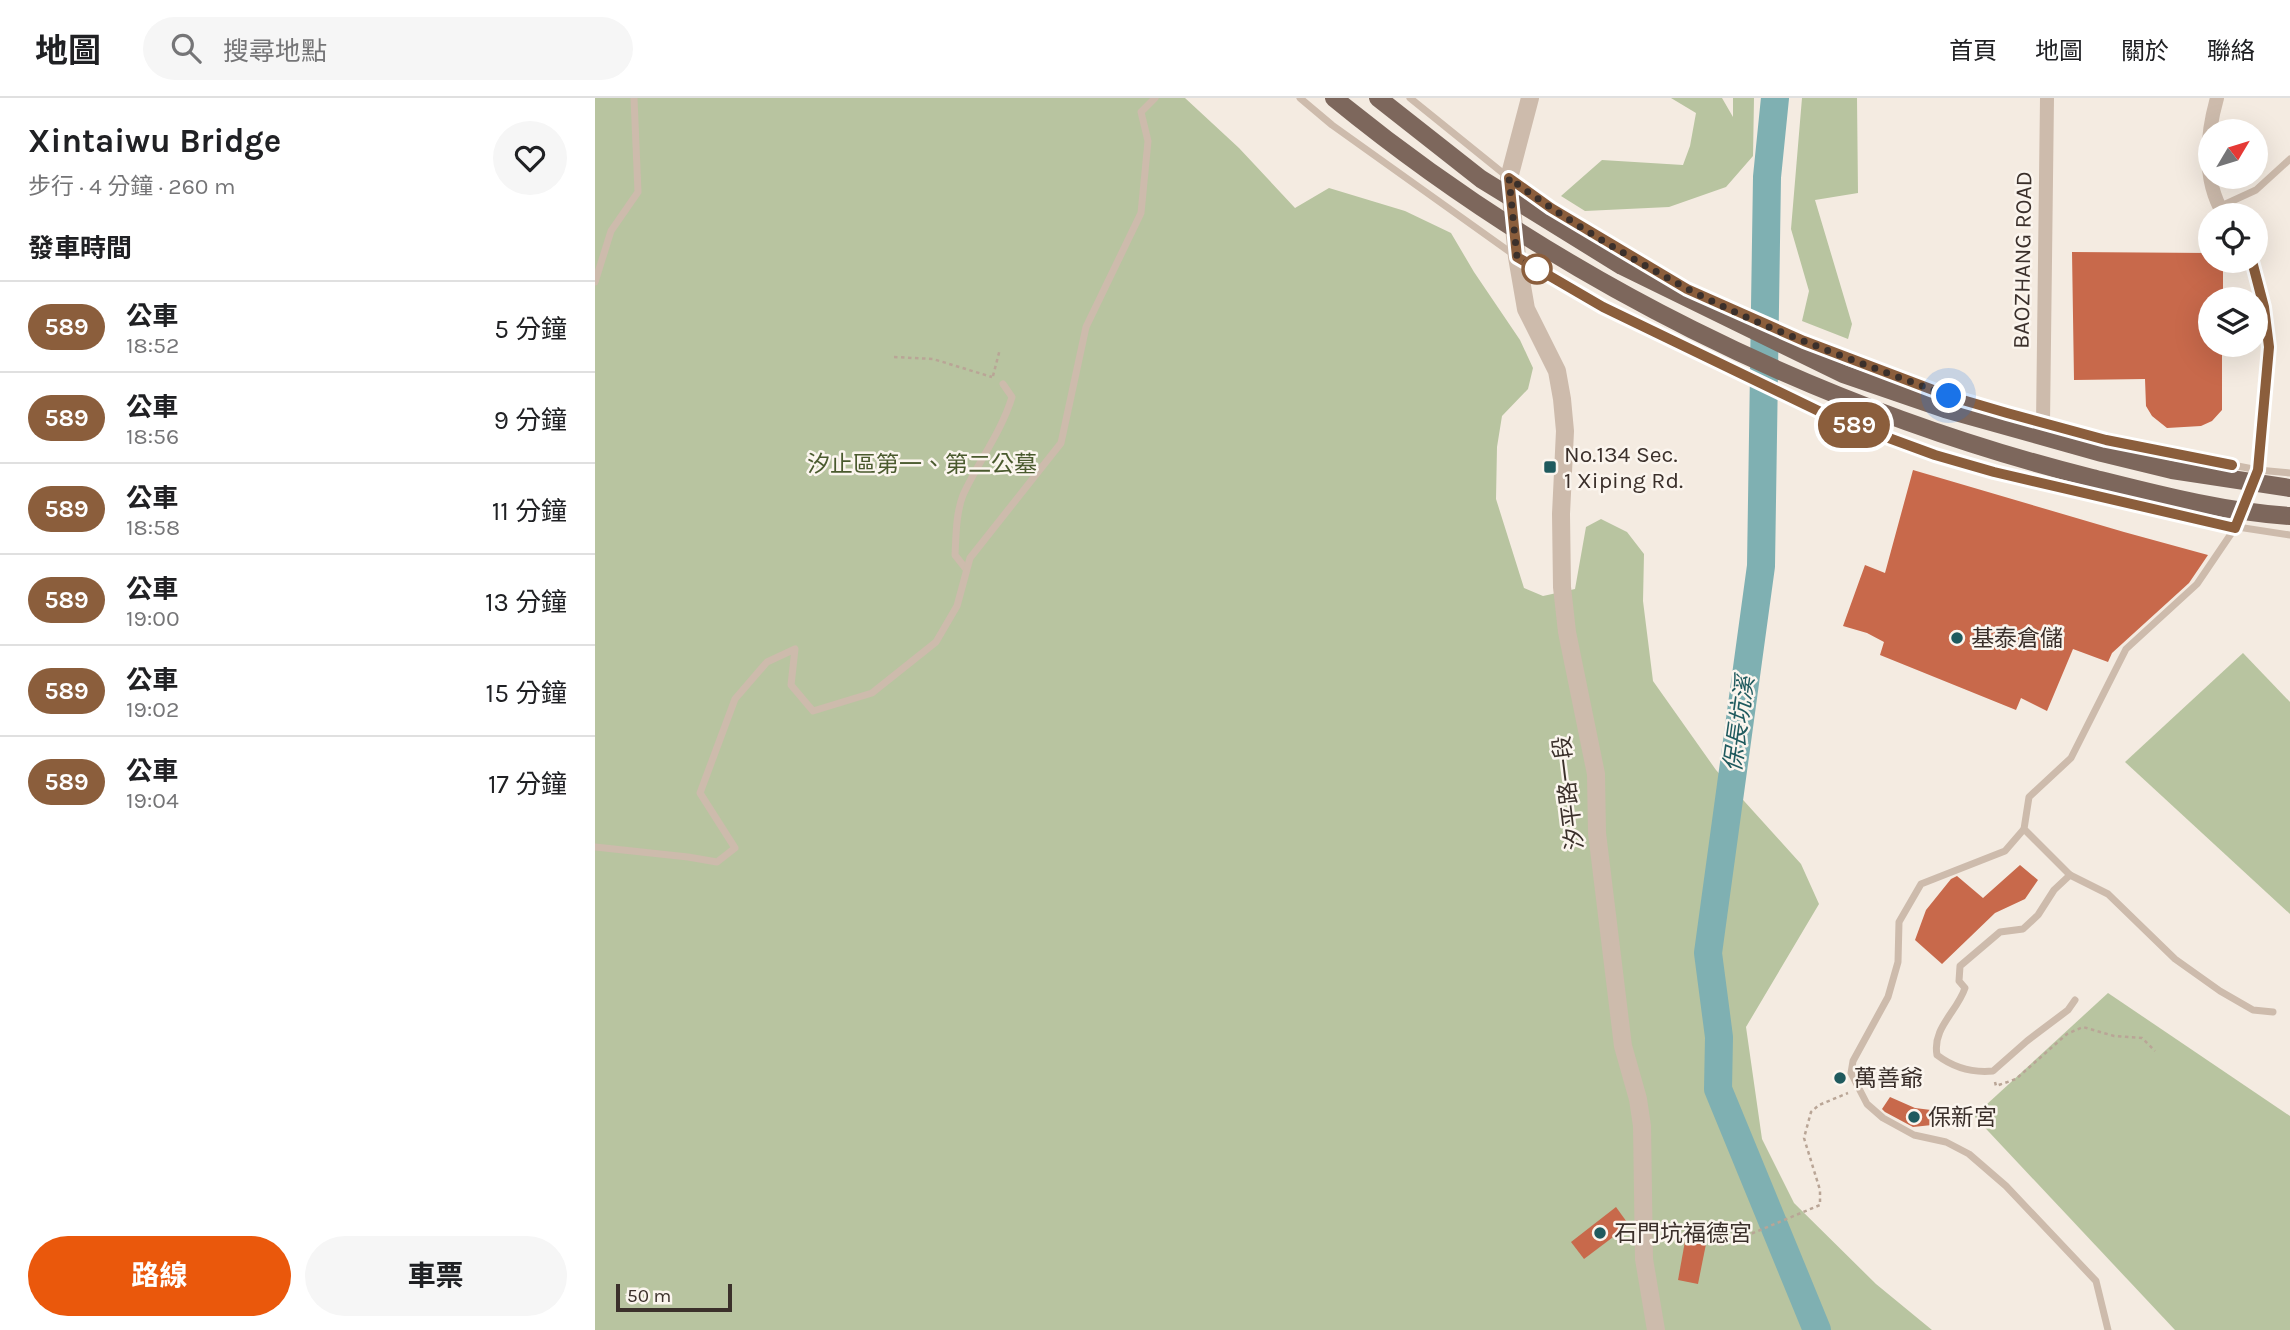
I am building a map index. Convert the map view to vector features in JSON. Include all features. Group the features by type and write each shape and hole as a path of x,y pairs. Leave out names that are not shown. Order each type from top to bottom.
{"main road":[{"path":"1334,98 1425,169 1576,267 1681,325 1826,390 1934,430 2064,471 2168,496 2290,516"},
{"path":"1378,98 1481,179 1622,266 1843,374 1945,409 2102,453 2172,470 2290,488"}],"street":[{"path":"1509,178 1530,98"},
{"name":"BAOZHANG ROAD","path":"2043,423 2047,98"},
{"path":"2217,98 2210,123 2208,158 2211,188 2218,203"},
{"name":"汐平路一段","path":"1509,178 1517,257 1526,309 1557,371 1562,399 1565,431 1561,514 1562,587 1567,632 1595,774 1598,833 1623,1046 1638,1099 1642,1126 1644,1259 1656,1330"},
{"path":"2255,273 2264,307 2269,347 2258,470"}],"lane":[{"path":"595,282 611,231 638,192 634,98"},
{"path":"595,847 717,862 735,848 700,793 735,699 767,662 795,649 791,685 813,711 872,693 936,642 957,606 969,558 1061,443 1086,327 1141,214 1149,141 1142,112 1155,98"},
{"path":"1300,98 1332,125 1517,257 1603,307 1829,416 1935,455 1994,472 2235,528 2290,535"},
{"path":"1410,98 1509,178 1551,208 1687,289 1804,341 1949,396 2043,423 2106,440 2258,470 2290,473"},
{"path":"2235,203 2256,190 2290,159"},
{"path":"966,569 955,555 962,497 1004,422 1013,397 1003,384"},
{"path":"2108,1330 2096,1281 2006,1186 1969,1154 1946,1142 1914,1135 1883,1118 1867,1104 1858,1089 1851,1073 1853,1061 1888,997 1898,962 1899,922 1921,884 2005,851 2024,829 2029,797 2071,758 2126,649 2197,584 2235,528 2258,470"},
{"path":"2024,829 2070,875 2108,894 2175,959 2220,991 2253,1010 2273,1012"},
{"path":"2070,875 2054,890 2038,915 2023,929 2000,932 1959,966 1959,981 1965,988 1961,1001 1941,1026 1935,1045 1937,1055 1951,1065 1993,1072 2027,1041 2068,1010 2075,1000"}],"path":[{"path":"894,357 933,359 992,377 1000,349"},
{"path":"1993,1072 1996,1086 2016,1079 2067,1034 2083,1027 2113,1036 2142,1038 2155,1051"},
{"path":"1643,1236 1662,1228 1686,1226 1715,1233 1720,1245 1820,1205 1820,1190 1804,1138 1811,1112 1819,1105 1858,1089"}],"green space":[{"name":"汐止區第一、第二公墓","path":"595,98 1185,98 1239,148 1295,208 1329,188 1405,211 1451,233 1520,340 1533,368 1528,389 1502,416 1497,447 1496,499 1524,588 1543,596 1575,589 1586,527 1601,519 1627,532 1644,554 1643,601 1653,681 1716,770 1801,864 1819,904 1746,1027 1762,1139 1794,1203 1876,1284 1932,1330 595,1330"},
{"path":"1671,98 1722,98 1733,117 1733,98 1754,98 1753,156 1726,187 1669,207 1585,211 1561,196 1602,160 1683,165 1690,146 1696,113"},
{"path":"1802,98 1857,98 1858,193 1815,200 1852,324 1848,339 1802,321 1809,291 1791,229"},
{"path":"2243,653 2290,702 2290,914 2125,762"},
{"path":"2108,993 2290,1116 2290,1330 2175,1330 1974,1116"}],"building":[{"path":"2072,252 2198,253 2198,273 2223,273 2223,287 2198,287 2198,357 2222,357 2222,410 2212,421 2201,426 2167,428 2152,416 2146,406 2145,379 2074,380"},
{"path":"1913,470 2208,555 2189,583 2112,653 2108,662 2073,649 2047,711 2021,698 2016,710 1880,655 1884,642 1867,633 1843,626 1865,565 1885,573"},
{"path":"2020,865 2038,880 2025,899 1995,913 1942,964 1915,940 1926,910 1951,879 1957,876 1983,898"},
{"name":"保新宮","path":"1890,1097 1915,1108 1931,1110 1932,1125 1913,1127 1885,1112 1882,1109"},
{"name":"石門坑福德宮","path":"1616,1207 1629,1225 1584,1259 1571,1242"},
{"path":"1687,1230 1708,1234 1698,1284 1678,1280"}],"waterway":[{"name":"保長坑溪","path":"1775,98 1767,177 1761,566 1708,953 1719,1037 1718,1089 1817,1330"}],"bus line":[{"name":"589","path":"2232,465 2106,440 2007,413 1949,396 1804,341 1687,289 1551,208 1509,178 1517,257 1603,307 1829,416 1935,455 1994,472 2235,528 2258,470 2269,347 2264,307 2256,273"}],"place":[{"name":"No.134 Sec. 1 Xiping Rd.","path":"1550,467"},
{"name":"基泰倉儲","path":"1957,638"},
{"name":"萬善爺","path":"1840,1078"},
{"name":"保新宮","path":"1914,1117"},
{"name":"石門坑福德宮","path":"1600,1233"}],"route":[{"path":"1537,269 1517,257 1509,178 1551,208 1687,289 1804,341 1949,396"}]}
